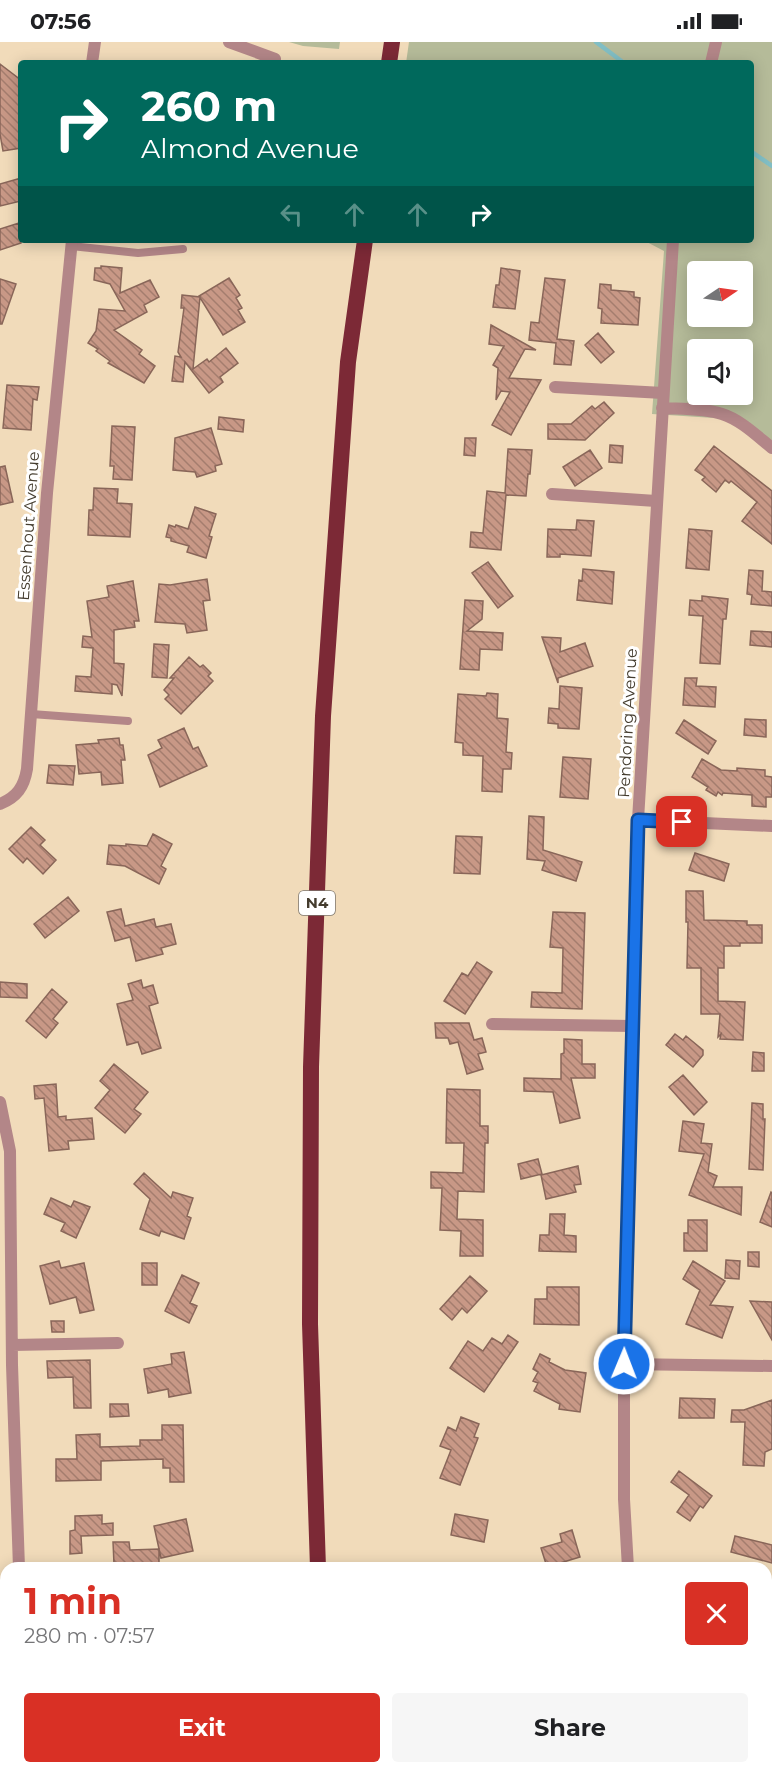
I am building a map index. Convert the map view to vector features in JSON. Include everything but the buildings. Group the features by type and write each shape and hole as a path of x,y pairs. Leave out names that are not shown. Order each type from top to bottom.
{"highway":[{"path":"389,60 392,42"},
{"name":"N4","path":"318,1562 310,1324 311,1067 323,716 348,362 365,243"}],"street":[{"path":"92,60 94,42"},
{"path":"229,42 275,59"},
{"path":"712,60 716,42"},
{"name":"Essenhout Avenue","path":"0,804 17,794 23,784 27,769 46,493 71,243"},
{"name":"Pendoring Avenue","path":"628,1562 624,1499 624,1364 638,820 673,243"},
{"path":"555,387 663,393"},
{"path":"662,408 724,414 747,428 772,448"},
{"path":"552,494 656,501"},
{"path":"638,820 772,826"},
{"path":"492,1024 633,1026"},
{"path":"0,1102 7,1132 10,1160 12,1345 6,1366 19,1562"},
{"path":"12,1345 118,1343"},
{"path":"624,1364 772,1366"}],"lane":[{"path":"71,243 138,254 183,249"},
{"path":"31,714 128,721"}],"green space":[{"path":"289,42 340,42 339,49 303,46"},
{"path":"409,42 772,42 772,454 730,419 652,414 664,251 649,243 754,243 754,60 406,60"}],"waterway":[{"path":"596,42 620,60"},
{"path":"754,153 772,166"}],"route":[{"path":"624,1364 638,820 682,822"}]}
